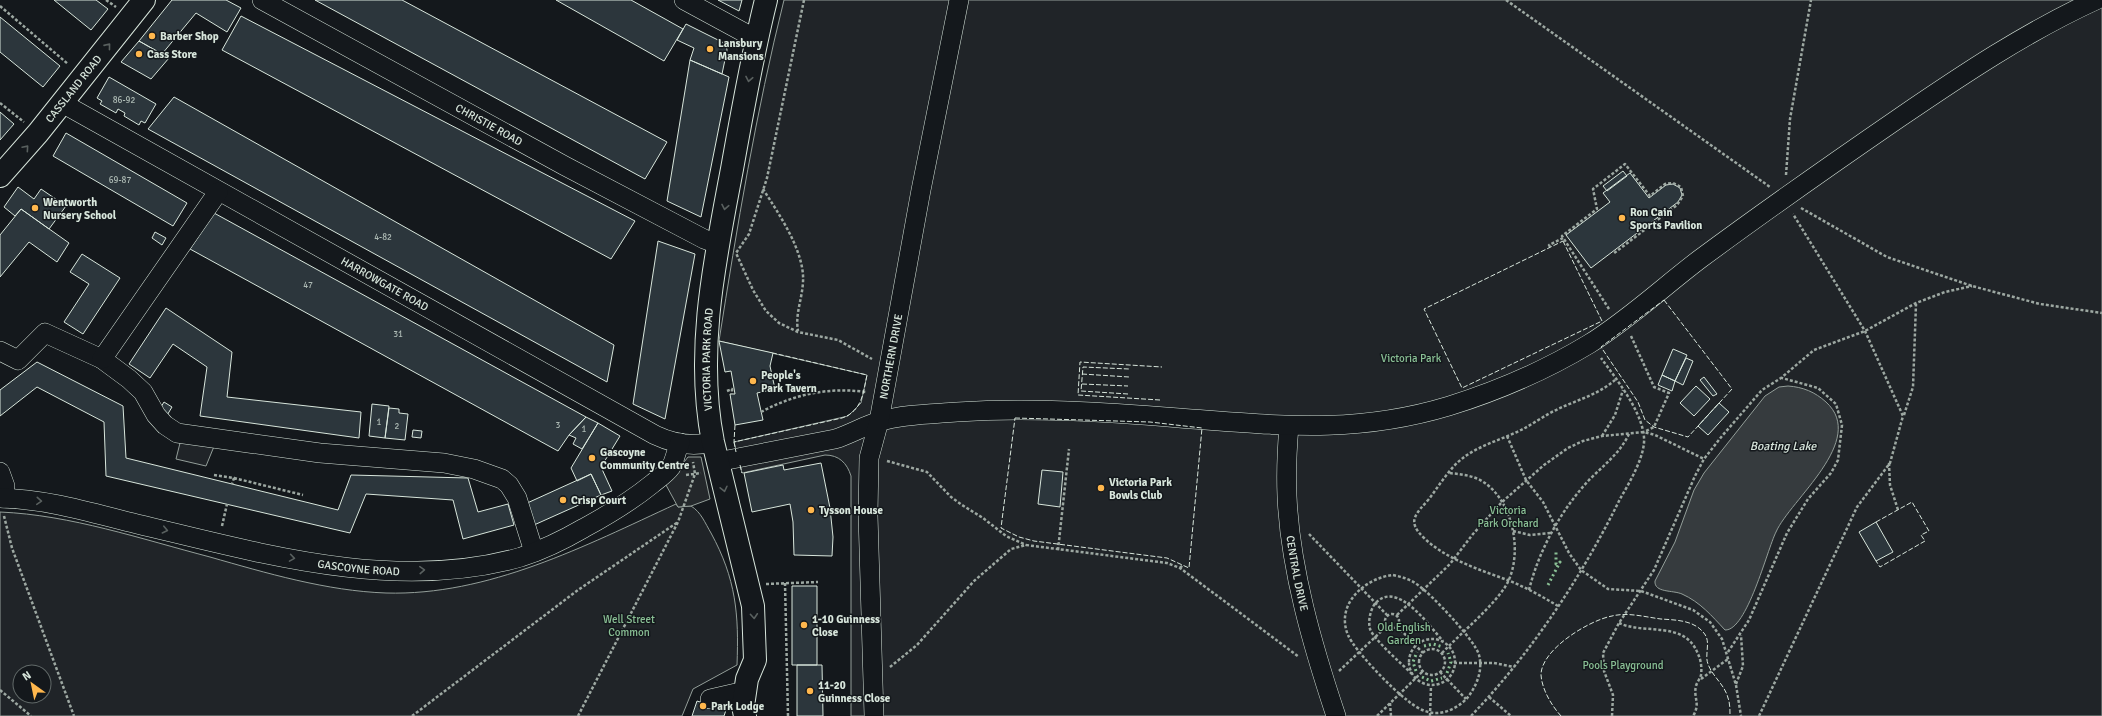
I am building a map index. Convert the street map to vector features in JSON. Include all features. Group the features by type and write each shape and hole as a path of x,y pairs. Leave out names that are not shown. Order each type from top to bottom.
{"main road":[{"name":"CASSLAND ROAD","path":"0,176 24,150 62,104 144,0"},
{"name":"VICTORIA PARK ROAD","path":"745,705 748,679 755,660 753,606 711,459 705,368 706,335 718,244 756,38 766,0"}],"street":[{"name":"CHRISTIE ROAD","path":"262,0 286,6 565,166 704,239 718,244"},
{"path":"684,0 756,38"},
{"name":"NORTHERN DRIVE","path":"874,716 868,515 869,458 879,421 922,190 960,0"},
{"name":"HARROWGATE ROAD","path":"62,104 655,435 686,450 699,445 711,459 835,439 850,435 879,421 916,416 980,411 1049,410 1289,426 1355,425 1430,411 1482,395 1532,373 1590,343 1784,198 1931,97 2013,43 2096,0"},
{"path":"102,359 218,192"},
{"path":"0,351 18,360 45,333 102,359 143,392 156,415 164,425 177,432 320,452 444,463 474,469 502,478 509,485 517,498 534,552"},
{"name":"CENTRAL DRIVE","path":"1289,426 1287,464 1288,512 1302,595 1323,679 1336,716"},
{"name":"GASCOYNE ROAD","path":"3,504 46,502 269,554 346,567 410,571 456,569 491,563 534,552 577,532 635,498 666,473 672,466 674,454 686,450"},
{"path":"0,472 5,486 3,504"},
{"path":"710,698 736,693 745,705"}],"path":[{"path":"106,0 118,9"},
{"path":"804,0 767,178 749,234 736,253 753,290 766,311 779,322 798,332 838,340 870,357 887,375"},
{"path":"1506,0 1784,198 1887,257 1972,286 2040,304 2102,313"},
{"path":"1811,0 1790,119 1784,198 1865,331 1904,416"},
{"path":"0,6 70,65"},
{"path":"0,103 26,124"},
{"path":"1550,247 1549,245 1563,238 1562,236 1597,208 1593,189 1626,164 1650,196 1665,184 1673,183 1681,187 1683,196 1678,205 1613,254"},
{"path":"763,189 782,218 799,257 803,282 796,320 798,332"},
{"path":"1288,512 1388,615 1397,615 1425,590 1455,558 1473,534 1502,502 1526,480 1568,448 1583,441 1602,436 1644,432 1654,427 1668,393 1654,387 1627,327 1620,321 1563,238"},
{"path":"1612,716 1614,695 1604,671 1602,661 1606,646 1619,623 1654,570 1687,492 1704,459 1762,390 1781,378 1814,350 1865,331 1916,303 1945,292 1972,286"},
{"path":"1898,510 1890,485 1890,462 1913,387 1916,303"},
{"path":"1471,716 1514,667 1558,606 1598,542 1642,453 1644,432 1633,405 1590,343"},
{"path":"1728,652 1741,635 1787,533 1808,499 1831,473 1838,460 1842,425 1836,404 1818,388 1781,378"},
{"path":"1558,606 1529,590 1455,558 1425,540 1416,530 1414,522 1416,513 1449,473 1468,454 1483,445 1521,430 1557,410 1598,392 1616,379"},
{"path":"1602,436 1615,415 1623,389"},
{"path":"761,412 793,397 833,390 864,392"},
{"path":"1644,432 1655,435 1704,459"},
{"path":"1529,590 1532,578 1556,524 1576,496 1616,453 1629,434"},
{"path":"1507,436 1526,480 1543,502 1556,524 1569,553 1581,570 1608,589 1641,591 1700,614 1717,630 1728,652 1728,659 1736,685 1741,716"},
{"path":"1058,550 1069,449"},
{"path":"686,450 695,474"},
{"path":"869,458 926,472 951,497 983,518 1006,536 1026,545 1155,561 1180,568 1323,679 1359,652 1387,626"},
{"path":"578,716 678,522 695,474 711,459"},
{"path":"1759,716 1857,507 1890,462"},
{"path":"1442,653 1499,595 1508,581 1515,562 1512,530 1508,515 1502,502 1487,485 1479,480 1449,473"},
{"path":"683,475 695,474"},
{"path":"214,475 234,478 303,495"},
{"path":"232,484 234,478"},
{"path":"3,504 12,548 74,716"},
{"path":"221,528 227,504"},
{"path":"412,716 578,590 678,522"},
{"path":"1512,530 1530,535 1551,533"},
{"path":"872,683 916,645 974,581 1011,549 1026,545"},
{"path":"1180,568 1183,565"},
{"path":"1393,575 1408,579 1425,590 1464,632 1476,648 1480,663 1479,680 1466,699 1448,710 1430,712 1414,706 1400,694 1359,652 1348,635 1345,624 1352,597 1360,587 1382,576 1393,575"},
{"path":"785,582 788,716"},
{"path":"762,584 818,582"},
{"path":"1383,598 1399,598 1409,604 1449,646 1454,656 1454,663 1447,679 1431,686 1421,682 1375,637 1370,628 1369,619 1371,610 1376,603 1383,598"},
{"path":"1387,626 1385,619 1388,615"},
{"path":"1397,615 1399,622 1397,626"},
{"path":"1619,623 1630,627 1668,630 1686,637 1692,642 1699,657 1701,668 1700,680 1696,692 1698,706 1692,716"},
{"path":"1387,626 1391,628 1397,626"},
{"path":"1397,626 1423,653"},
{"path":"1736,685 1743,666 1741,635"},
{"path":"1412,674 1410,656 1417,646 1428,639 1443,641"},
{"path":"1435,649 1442,653 1445,663 1440,672 1430,675 1423,671 1419,660 1423,653 1435,649"},
{"path":"1700,680 1728,659"},
{"path":"1454,663 1494,663 1514,667"},
{"path":"1377,716 1423,671"},
{"path":"1440,672 1466,699"},
{"path":"1430,716 1431,686"},
{"path":"0,690 31,716"},
{"path":"1489,697 1511,716"},
{"path":"1390,703 1391,716"}],"green space":[{"name":"Victoria Park","path":"784,0 2102,0 2102,716 851,716 851,476 849,471 845,464 838,458 825,455 742,473 734,442 848,416 861,403 867,375 719,341 756,127"},
{"path":"181,439 215,444 206,466 176,459"},
{"name":"Well Street Common","path":"676,504 678,507 691,506 698,511 711,533 726,566 731,582 736,613 737,665 693,689 682,716 0,716 0,512 53,518 106,529 275,575 319,585 364,592 386,593 424,592 462,586 499,577 535,565 607,536"}],"shaded area":[{"path":"688,457 701,457 710,499 691,506 678,507 666,485"}],"water":[{"name":"Boating Lake","path":"1788,386 1799,388 1818,395 1826,402 1836,417 1838,434 1832,451 1822,469 1784,519 1776,532 1755,588 1741,618 1733,627 1725,630 1694,601 1682,594 1658,588 1655,581 1675,542 1694,490 1704,473 1765,396 1779,387"}],"building":[{"path":"54,0 96,0 108,9 91,30"},
{"path":"172,0 226,0 241,8 227,32 196,13 162,54 139,41"},
{"path":"315,0 402,0 667,142 645,179"},
{"path":"556,0 631,0 683,29 664,61"},
{"path":"718,0 742,0 739,11"},
{"path":"241,16 635,221 611,259 222,50"},
{"path":"0,17 60,66 43,87 0,52"},
{"name":"Lansbury Mansions","path":"686,24 726,44 727,50 722,74 690,60 694,48 677,40"},
{"path":"139,41 169,58 151,79 121,62"},
{"path":"690,60 729,77 701,217 667,201"},
{"path":"109,77 156,104 145,123 141,121 139,125 124,116 125,113 118,109 116,113 100,104 102,101 97,98"},
{"path":"174,97 614,345 607,382 148,129"},
{"path":"0,112 14,124 0,140"},
{"path":"66,133 187,203 173,226 53,156"},
{"path":"1623,171 1627,176 1607,191 1603,186"},
{"name":"Ron Cain Sports Pavilion","path":"1630,173 1649,198 1666,185 1673,184 1680,188 1682,195 1678,202 1591,268 1566,235 1610,202 1603,193"},
{"name":"Wentworth Nursery School","path":"18,187 34,199 41,189 66,206 49,229 21,209 15,216 4,207"},
{"path":"21,209 69,243 57,262 29,242 0,277 0,235"},
{"path":"214,213 586,417 569,435 558,451 190,249"},
{"path":"155,232 166,238 162,245 152,238"},
{"path":"658,241 695,254 665,419 633,404"},
{"path":"82,254 120,278 83,334 64,322 89,284 70,272"},
{"path":"166,308 232,352 227,397 361,412 359,438 200,416 207,367 173,344 150,378 129,364"},
{"name":"People's Park Tavern","path":"719,341 773,353 770,366 775,389 757,393 763,420 735,425 730,394 735,394 731,371 725,372"},
{"path":"1673,349 1687,355 1675,381 1662,375"},
{"path":"1686,358 1693,361 1683,385 1675,381"},
{"path":"37,362 123,406 126,458 338,510 351,475 468,478 478,512 508,504 514,525 463,539 453,500 366,494 350,533 106,476 104,422 37,387 0,416 0,390"},
{"path":"1662,375 1675,381 1672,391 1658,385"},
{"path":"1704,377 1717,394 1713,396 1700,380"},
{"path":"1696,386 1710,399 1694,416 1680,403"},
{"path":"164,402 172,407 166,417 158,412"},
{"path":"1719,403 1729,412 1708,435 1698,426"},
{"path":"372,404 389,406 385,438 369,436"},
{"path":"389,408 399,409 399,413 408,414 405,440 385,438"},
{"path":"586,417 598,423 582,449 573,444 576,438 569,435"},
{"name":"Gascoyne Community Centre","path":"598,423 620,436 601,467 612,491 601,495 591,474 577,481 571,468"},
{"path":"413,430 422,431 421,438 412,437"},
{"name":"Tysson House","path":"821,463 830,508 833,537 832,556 794,555 793,522 790,504 752,512 744,473 783,465 784,470"},
{"path":"1042,470 1063,472 1060,507 1038,504"},
{"name":"Crisp Court","path":"591,474 601,495 534,525 525,504"},
{"path":"1876,522 1893,552 1876,561 1859,532"},
{"name":"1-10 Guinness Close","path":"792,586 817,586 817,665 792,665"},
{"name":"11-20 Guinness Close","path":"797,665 822,665 823,716 797,716"},
{"name":"Park Lodge","path":"697,701 726,710 724,716 692,716"}],"hedge":[{"path":"1548,585 1560,562 1556,564 1556,551"},
{"path":"1424,646 1433,644 1443,647"},
{"path":"1416,671 1413,662 1417,652"},
{"path":"1447,673 1451,662 1448,653"},
{"path":"1422,677 1431,681 1442,678"}],"fence":[{"path":"1563,241 1602,321 1462,388 1424,309 1563,241"},
{"path":"1664,300 1732,389 1688,437 1654,427 1645,420 1638,402 1601,347 1664,300"},
{"path":"735,425 734,442 842,418 849,415 858,406 863,395 867,375 773,353"},
{"path":"1160,400 1078,395 1080,362 1162,367"},
{"path":"1128,394 1081,391 1083,367 1129,369"},
{"path":"1082,374 1129,377"},
{"path":"1082,384 1128,386"},
{"path":"1015,418 1150,422 1202,428 1189,568 1167,558 1034,541 1019,537 1001,528 1015,418"},
{"path":"734,442 736,452"},
{"path":"740,465 742,473"},
{"path":"1876,522 1912,502 1929,531 1921,535 1925,541 1880,567 1876,561"},
{"path":"1561,716 1548,697 1542,681 1541,675 1543,665 1549,655 1568,637 1592,623 1612,616 1624,614 1684,621 1699,628 1707,639 1708,664 1729,700 1730,716"}],"place":[{"name":"Barber Shop","path":"152,36"},
{"name":"Lansbury Mansions","path":"710,49"},
{"name":"Cass Store","path":"139,54"},
{"name":"Wentworth Nursery School","path":"35,208"},
{"name":"Ron Cain Sports Pavilion","path":"1622,218"},
{"name":"People's Park Tavern","path":"753,381"},
{"name":"Gascoyne Community Centre","path":"592,458"},
{"name":"Victoria Park Bowls Club","path":"1101,488"},
{"name":"Crisp Court","path":"563,500"},
{"name":"Tysson House","path":"811,510"},
{"name":"1-10 Guinness Close","path":"804,625"},
{"name":"11-20 Guinness Close","path":"810,691"},
{"name":"Park Lodge","path":"703,706"}],"park label":[{"name":"Victoria Park Orchard","path":"1508,516"},
{"name":"Old English Garden","path":"1404,633"},
{"name":"Pools Playground","path":"1623,665"}]}
